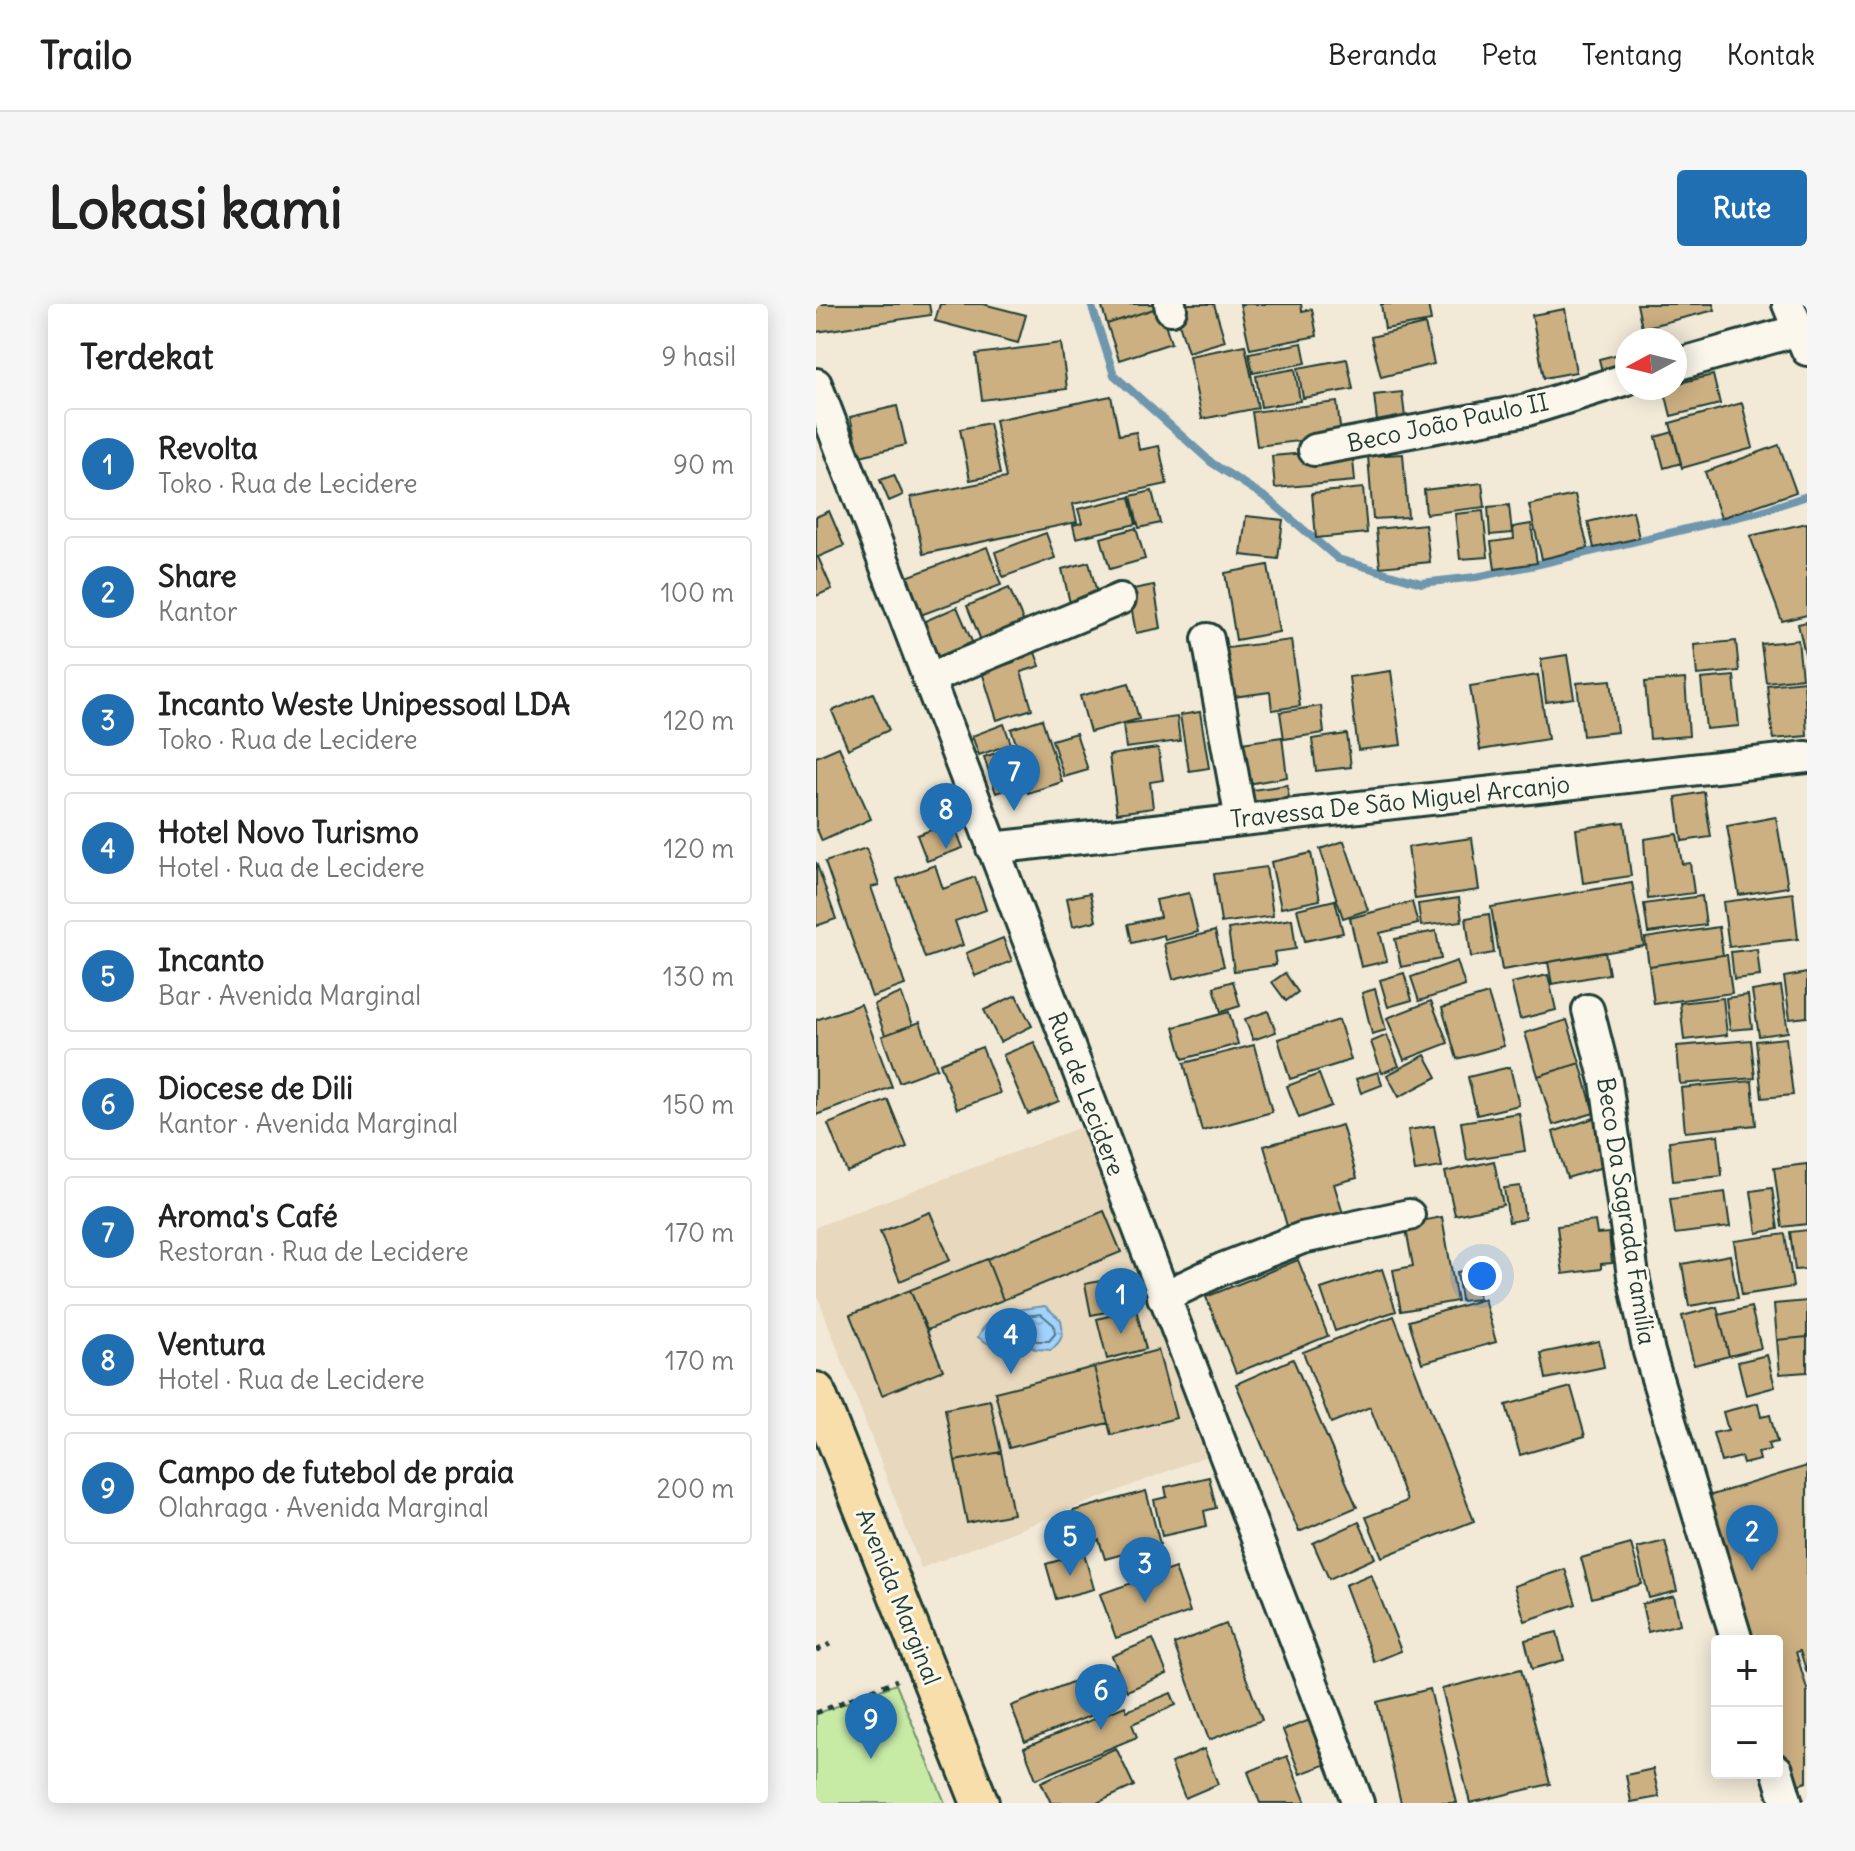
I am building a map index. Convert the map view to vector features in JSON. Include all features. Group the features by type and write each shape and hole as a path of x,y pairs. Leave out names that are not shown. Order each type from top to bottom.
{"main road":[{"name":"Avenida Marginal","path":"816,1391 980,1803"}],"street":[{"path":"1687,361 1798,328"},
{"name":"Beco João Paulo II","path":"1314,450 1527,410 1615,383"},
{"name":"Rua de Lecidere","path":"816,384 1358,1803"},
{"path":"928,679 1120,599"},
{"path":"1208,639 1241,820"},
{"name":"Travessa De São Miguel Arcanjo","path":"992,848 1807,759"},
{"name":"Beco Da Sagrada Família","path":"1588,1010 1606,1081 1633,1276 1649,1352 1735,1635"},
{"path":"1163,1297 1222,1269 1302,1238 1409,1215"},
{"path":"1780,1779 1787,1803"}],"path":[{"path":"816,1651 830,1644"},
{"path":"816,1713 897,1679 903,1694"}],"shaded area":[{"path":"1084,1126 1206,1456 921,1568 816,1292 816,1227"}],"green space":[{"path":"896,1684 945,1803 816,1803 816,1714"}],"water":[{"path":"1045,1306 1061,1320 1062,1325 1060,1340 1051,1350 1035,1349 1009,1338 994,1347 978,1337 990,1321 1006,1312"}],"building":[{"path":"816,304 929,304 931,315 816,332"},
{"path":"940,304 983,304 1026,315 1018,343 935,321"},
{"path":"1101,304 1159,304 1160,307 1107,324"},
{"path":"1173,304 1214,304 1225,341 1188,352"},
{"path":"1240,304 1301,304 1302,311 1312,309 1317,336 1250,349"},
{"path":"1381,304 1428,304 1431,321 1385,329"},
{"path":"1637,304 1713,304 1715,310 1642,328"},
{"path":"1160,307 1171,343 1119,360 1107,324"},
{"path":"1565,309 1576,372 1544,378 1532,315"},
{"path":"1425,324 1434,364 1381,377 1371,337"},
{"path":"1061,343 1067,389 982,400 976,354"},
{"path":"1302,343 1306,363 1253,373 1249,353"},
{"path":"1245,345 1258,408 1202,419 1189,356"},
{"path":"1615,355 1615,377 1604,380 1599,359"},
{"path":"1347,359 1353,389 1303,398 1298,368"},
{"path":"1295,369 1300,401 1261,407 1256,376"},
{"path":"1713,375 1720,404 1671,416 1667,400 1687,400 1687,381"},
{"path":"1402,392 1406,426 1378,430 1374,395"},
{"path":"1111,396 1119,435 1136,432 1139,450 1159,446 1167,484 1073,504 1077,522 923,554 911,497 1006,478 995,420"},
{"path":"1337,402 1341,436 1257,446 1252,412"},
{"path":"1742,403 1753,448 1682,468 1670,423"},
{"path":"897,406 906,445 860,456 850,417"},
{"path":"989,423 1000,474 970,480 960,429"},
{"path":"1673,432 1681,463 1664,468 1656,437"},
{"path":"1779,445 1796,492 1721,518 1705,472"},
{"path":"1352,449 1355,481 1275,488 1272,456"},
{"path":"1403,454 1408,517 1373,519 1368,456"},
{"path":"894,475 903,495 889,501 880,480"},
{"path":"1482,483 1485,507 1426,514 1424,490"},
{"path":"1363,488 1367,533 1316,538 1312,493"},
{"path":"1152,491 1160,523 1139,528 1131,496"},
{"path":"1575,495 1588,548 1542,559 1529,505"},
{"path":"1130,497 1136,524 1076,538 1073,525 1082,523 1078,509"},
{"path":"1509,505 1512,533 1490,535 1488,507"},
{"path":"829,511 844,546 818,557 832,589 816,596 816,517"},
{"path":"1483,511 1488,557 1460,559 1455,514"},
{"path":"1633,511 1639,538 1594,548 1588,522"},
{"path":"1246,516 1283,520 1278,559 1241,555"},
{"path":"1807,523 1807,615 1782,621 1750,536"},
{"path":"1425,524 1430,562 1380,567 1376,529"},
{"path":"1531,524 1537,563 1495,569 1491,542 1514,539 1513,527"},
{"path":"1136,528 1145,559 1110,569 1101,538"},
{"path":"1046,533 1055,558 1003,577 995,552"},
{"path":"987,547 1001,585 918,616 904,578"},
{"path":"1089,562 1098,597 1070,603 1062,569"},
{"path":"1268,565 1279,632 1236,640 1225,573"},
{"path":"1154,585 1161,628 1136,633 1128,590"},
{"path":"1009,588 1025,625 982,643 967,606"},
{"path":"957,607 973,644 932,662 916,625"},
{"path":"1807,622 1807,662 1798,624"},
{"path":"1291,640 1300,706 1272,710 1270,692 1226,698 1219,649"},
{"path":"1798,640 1802,678 1766,682 1761,644"},
{"path":"1736,641 1739,671 1697,675 1694,645"},
{"path":"1033,647 1040,666 1021,672 1032,709 997,720 982,672 1014,662 1011,654"},
{"path":"1567,655 1574,698 1546,702 1541,659"},
{"path":"1391,671 1401,745 1358,750 1349,677"},
{"path":"1538,675 1548,739 1480,750 1470,686"},
{"path":"1734,676 1739,726 1706,729 1701,679"},
{"path":"1685,679 1689,736 1650,739 1645,682"},
{"path":"1611,680 1617,732 1583,736 1577,683"},
{"path":"1804,681 1807,736 1773,739 1767,685"},
{"path":"1129,683 1139,719 1090,732 1080,696"},
{"path":"873,693 889,730 848,749 832,711"},
{"path":"1321,706 1324,733 1284,739 1280,712"},
{"path":"1200,712 1209,768 1189,771 1180,715"},
{"path":"1177,717 1180,741 1126,748 1123,724"},
{"path":"1042,719 1062,782 1028,793 1025,783 996,793 984,757 1017,746 1011,729"},
{"path":"1004,724 1011,744 979,755 972,736"},
{"path":"1076,733 1088,770 1064,777 1052,740"},
{"path":"1347,734 1351,767 1316,771 1312,739"},
{"path":"1282,737 1287,777 1248,784 1241,743"},
{"path":"839,747 871,819 822,841 816,827 816,757"},
{"path":"1158,748 1163,780 1150,782 1153,808 1117,813 1109,755"},
{"path":"1287,785 1290,805 1249,812 1245,791"},
{"path":"1704,792 1711,837 1682,841 1676,797"},
{"path":"1776,817 1788,887 1739,895 1727,826"},
{"path":"953,822 963,848 927,861 917,835"},
{"path":"1624,822 1631,876 1583,883 1576,829"},
{"path":"1677,834 1682,864 1690,863 1694,893 1648,899 1644,839"},
{"path":"1472,838 1479,890 1415,899 1408,847"},
{"path":"1344,841 1368,910 1343,918 1320,849"},
{"path":"866,848 879,885 871,887 905,985 872,997 825,862"},
{"path":"1311,853 1320,900 1281,908 1271,862"},
{"path":"816,862 836,919 816,926"},
{"path":"935,865 943,889 975,877 986,910 955,921 963,945 925,958 897,879"},
{"path":"1266,867 1273,916 1221,923 1214,874"},
{"path":"1632,883 1644,946 1502,970 1491,907"},
{"path":"1090,893 1096,921 1073,926 1067,898"},
{"path":"1189,893 1198,932 1165,940 1164,935 1132,943 1128,924 1160,917 1156,900"},
{"path":"1793,893 1798,939 1729,947 1723,902"},
{"path":"1702,896 1706,925 1648,933 1644,904"},
{"path":"1459,898 1462,921 1421,926 1418,904"},
{"path":"1335,900 1343,933 1305,941 1297,909"},
{"path":"1412,902 1418,924 1380,933 1387,961 1361,967 1350,918"},
{"path":"1489,914 1494,953 1471,957 1466,918"},
{"path":"1292,919 1296,949 1274,952 1276,965 1234,971 1228,929"},
{"path":"1719,927 1723,955 1649,966 1645,938"},
{"path":"1215,931 1224,966 1173,979 1164,944"},
{"path":"1436,931 1441,959 1401,967 1395,939"},
{"path":"1003,938 1012,961 975,976 966,953"},
{"path":"1757,949 1760,976 1734,979 1731,952"},
{"path":"1605,952 1609,974 1552,984 1548,962"},
{"path":"1727,955 1732,993 1654,1004 1649,966"},
{"path":"1457,961 1465,986 1419,1001 1411,977"},
{"path":"1285,973 1298,992 1286,1001 1272,982"},
{"path":"1404,973 1412,1000 1388,1007 1380,980"},
{"path":"1807,973 1807,1017 1790,1019 1784,977"},
{"path":"1548,975 1556,1010 1520,1019 1511,983"},
{"path":"1233,981 1240,1006 1221,1012 1214,987"},
{"path":"1781,986 1788,1032 1759,1036 1752,991"},
{"path":"1375,989 1386,1030 1372,1034 1362,993"},
{"path":"901,993 913,1025 885,1035 874,1004"},
{"path":"1488,994 1504,1046 1457,1059 1442,1008"},
{"path":"1016,995 1032,1026 1000,1042 984,1010"},
{"path":"1748,995 1752,1028 1730,1030 1726,998"},
{"path":"1723,998 1727,1035 1684,1040 1680,1003"},
{"path":"1431,1001 1448,1043 1404,1060 1387,1018"},
{"path":"861,1004 892,1087 816,1115 816,1020"},
{"path":"1268,1011 1276,1032 1253,1040 1245,1019"},
{"path":"1229,1012 1238,1044 1183,1059 1174,1027"},
{"path":"1339,1020 1351,1060 1290,1079 1278,1039"},
{"path":"1567,1020 1580,1063 1538,1076 1525,1033"},
{"path":"920,1022 937,1068 899,1082 882,1036"},
{"path":"1387,1035 1399,1066 1382,1073 1371,1042"},
{"path":"1786,1038 1793,1095 1762,1098 1756,1041"},
{"path":"1751,1040 1755,1078 1680,1084 1677,1046"},
{"path":"1034,1042 1059,1101 1028,1114 1003,1055"},
{"path":"1254,1045 1272,1112 1202,1131 1184,1063"},
{"path":"982,1047 1000,1093 957,1109 940,1063"},
{"path":"1425,1055 1437,1077 1399,1097 1387,1075"},
{"path":"1580,1063 1594,1113 1553,1125 1538,1076"},
{"path":"1510,1067 1519,1105 1477,1115 1468,1077"},
{"path":"1378,1072 1382,1085 1361,1093 1356,1079"},
{"path":"1319,1074 1331,1106 1299,1118 1287,1086"},
{"path":"1752,1081 1756,1125 1685,1132 1681,1088"},
{"path":"888,1100 907,1147 847,1172 828,1124"},
{"path":"1519,1113 1525,1151 1467,1160 1461,1122"},
{"path":"1594,1118 1609,1165 1567,1178 1553,1132"},
{"path":"1342,1125 1357,1178 1334,1184 1344,1217 1289,1233 1264,1146"},
{"path":"1434,1126 1442,1167 1415,1171 1408,1130"},
{"path":"1718,1135 1722,1176 1673,1181 1669,1141"},
{"path":"1494,1161 1503,1205 1455,1215 1445,1172"},
{"path":"1807,1164 1807,1224 1782,1227 1774,1168"},
{"path":"1520,1186 1525,1219 1509,1222 1504,1188"},
{"path":"1772,1188 1778,1229 1757,1233 1751,1191"},
{"path":"1725,1192 1730,1227 1675,1234 1670,1199"},
{"path":"1104,1211 1121,1252 1003,1300 987,1259"},
{"path":"930,1212 950,1260 900,1281 880,1232"},
{"path":"1442,1217 1457,1301 1401,1311 1393,1270 1413,1266 1405,1224"},
{"path":"1595,1221 1597,1234 1609,1233 1612,1263 1601,1264 1601,1269 1563,1274 1557,1226"},
{"path":"1807,1230 1807,1269 1795,1270 1790,1232"},
{"path":"1785,1234 1793,1287 1742,1295 1734,1241"},
{"path":"1730,1255 1738,1298 1689,1306 1682,1264"},
{"path":"987,1259 1003,1300 927,1330 910,1290"},
{"path":"1298,1260 1328,1336 1236,1373 1206,1297"},
{"path":"1382,1269 1396,1311 1335,1331 1321,1289"},
{"path":"1474,1269 1479,1299 1461,1301 1457,1272"},
{"path":"1126,1276 1128,1285 1137,1283 1141,1305 1091,1315 1085,1284"},
{"path":"910,1290 943,1370 882,1395 850,1315"},
{"path":"1484,1299 1496,1342 1422,1363 1409,1321"},
{"path":"1807,1301 1807,1337 1777,1340 1774,1304"},
{"path":"1717,1307 1729,1356 1694,1365 1682,1316"},
{"path":"1751,1307 1761,1348 1729,1356 1719,1315"},
{"path":"1136,1309 1146,1349 1107,1359 1097,1319"},
{"path":"1394,1316 1474,1521 1382,1557 1366,1517 1407,1501 1370,1407 1331,1423 1303,1352"},
{"path":"1807,1337 1807,1372 1780,1374 1777,1340"},
{"path":"1599,1341 1604,1367 1546,1379 1541,1353"},
{"path":"1158,1350 1176,1418 1111,1435 1094,1367"},
{"path":"1767,1355 1775,1387 1746,1395 1738,1362"},
{"path":"1293,1359 1357,1507 1299,1532 1236,1384"},
{"path":"1094,1367 1108,1423 1009,1448 995,1392"},
{"path":"1571,1387 1585,1436 1520,1455 1506,1405"},
{"path":"990,1400 1001,1452 955,1461 945,1409"},
{"path":"1758,1403 1761,1417 1770,1415 1777,1442 1768,1444 1770,1450 1758,1452 1760,1460 1743,1464 1741,1457 1721,1462 1713,1433 1728,1430 1723,1412"},
{"path":"1001,1452 1013,1514 967,1523 955,1461"},
{"path":"1807,1466 1807,1673 1800,1651 1796,1652 1807,1689 1807,1782 1790,1787 1783,1764 1783,1635 1743,1635 1702,1498"},
{"path":"1209,1477 1216,1508 1204,1511 1207,1526 1162,1536 1154,1500 1167,1497 1165,1487"},
{"path":"1146,1491 1160,1544 1105,1559 1099,1540 1082,1545 1073,1511"},
{"path":"1359,1522 1375,1558 1329,1579 1313,1543"},
{"path":"1665,1541 1677,1591 1649,1598 1637,1548"},
{"path":"1631,1544 1642,1584 1592,1598 1581,1558"},
{"path":"1084,1553 1094,1589 1056,1599 1046,1564"},
{"path":"1175,1568 1190,1612 1116,1638 1100,1594"},
{"path":"1565,1569 1576,1604 1525,1621 1514,1586"},
{"path":"1371,1574 1401,1651 1374,1662 1345,1585"},
{"path":"1674,1596 1680,1624 1648,1632 1642,1604"},
{"path":"1226,1624 1262,1720 1209,1740 1174,1644"},
{"path":"1557,1632 1564,1660 1532,1669 1525,1640"},
{"path":"1153,1639 1167,1674 1127,1691 1112,1656"},
{"path":"1521,1669 1550,1784 1470,1803 1442,1689"},
{"path":"1102,1670 1115,1706 1025,1742 1011,1706"},
{"path":"1430,1689 1457,1803 1401,1803 1377,1702"},
{"path":"1171,1693 1176,1705 1132,1724 1137,1737 1036,1779 1024,1748 1125,1706 1127,1711"},
{"path":"1310,1720 1327,1764 1300,1774 1283,1730"},
{"path":"1116,1748 1134,1786 1097,1803 1051,1803 1041,1782"},
{"path":"1204,1749 1218,1784 1185,1798 1171,1763"},
{"path":"1287,1756 1306,1803 1260,1803 1248,1772"},
{"path":"1653,1769 1659,1797 1631,1802 1626,1775"}],"waterway":[{"path":"1091,304 1114,375 1212,463 1268,499 1338,559 1421,583 1476,577 1535,565 1758,512 1807,496"}],"place":[{"name":"Aroma's Café","path":"1014,811"},
{"name":"Ventura","path":"946,849"},
{"name":"Revolta","path":"1121,1334"},
{"name":"Hotel Novo Turismo","path":"1011,1374"},
{"name":"Share","path":"1752,1571"},
{"name":"Incanto","path":"1070,1576"},
{"name":"Incanto Weste Unipessoal LDA","path":"1145,1603"},
{"name":"Diocese de Dili","path":"1101,1730"},
{"name":"Campo de futebol de praia","path":"871,1759"}]}
